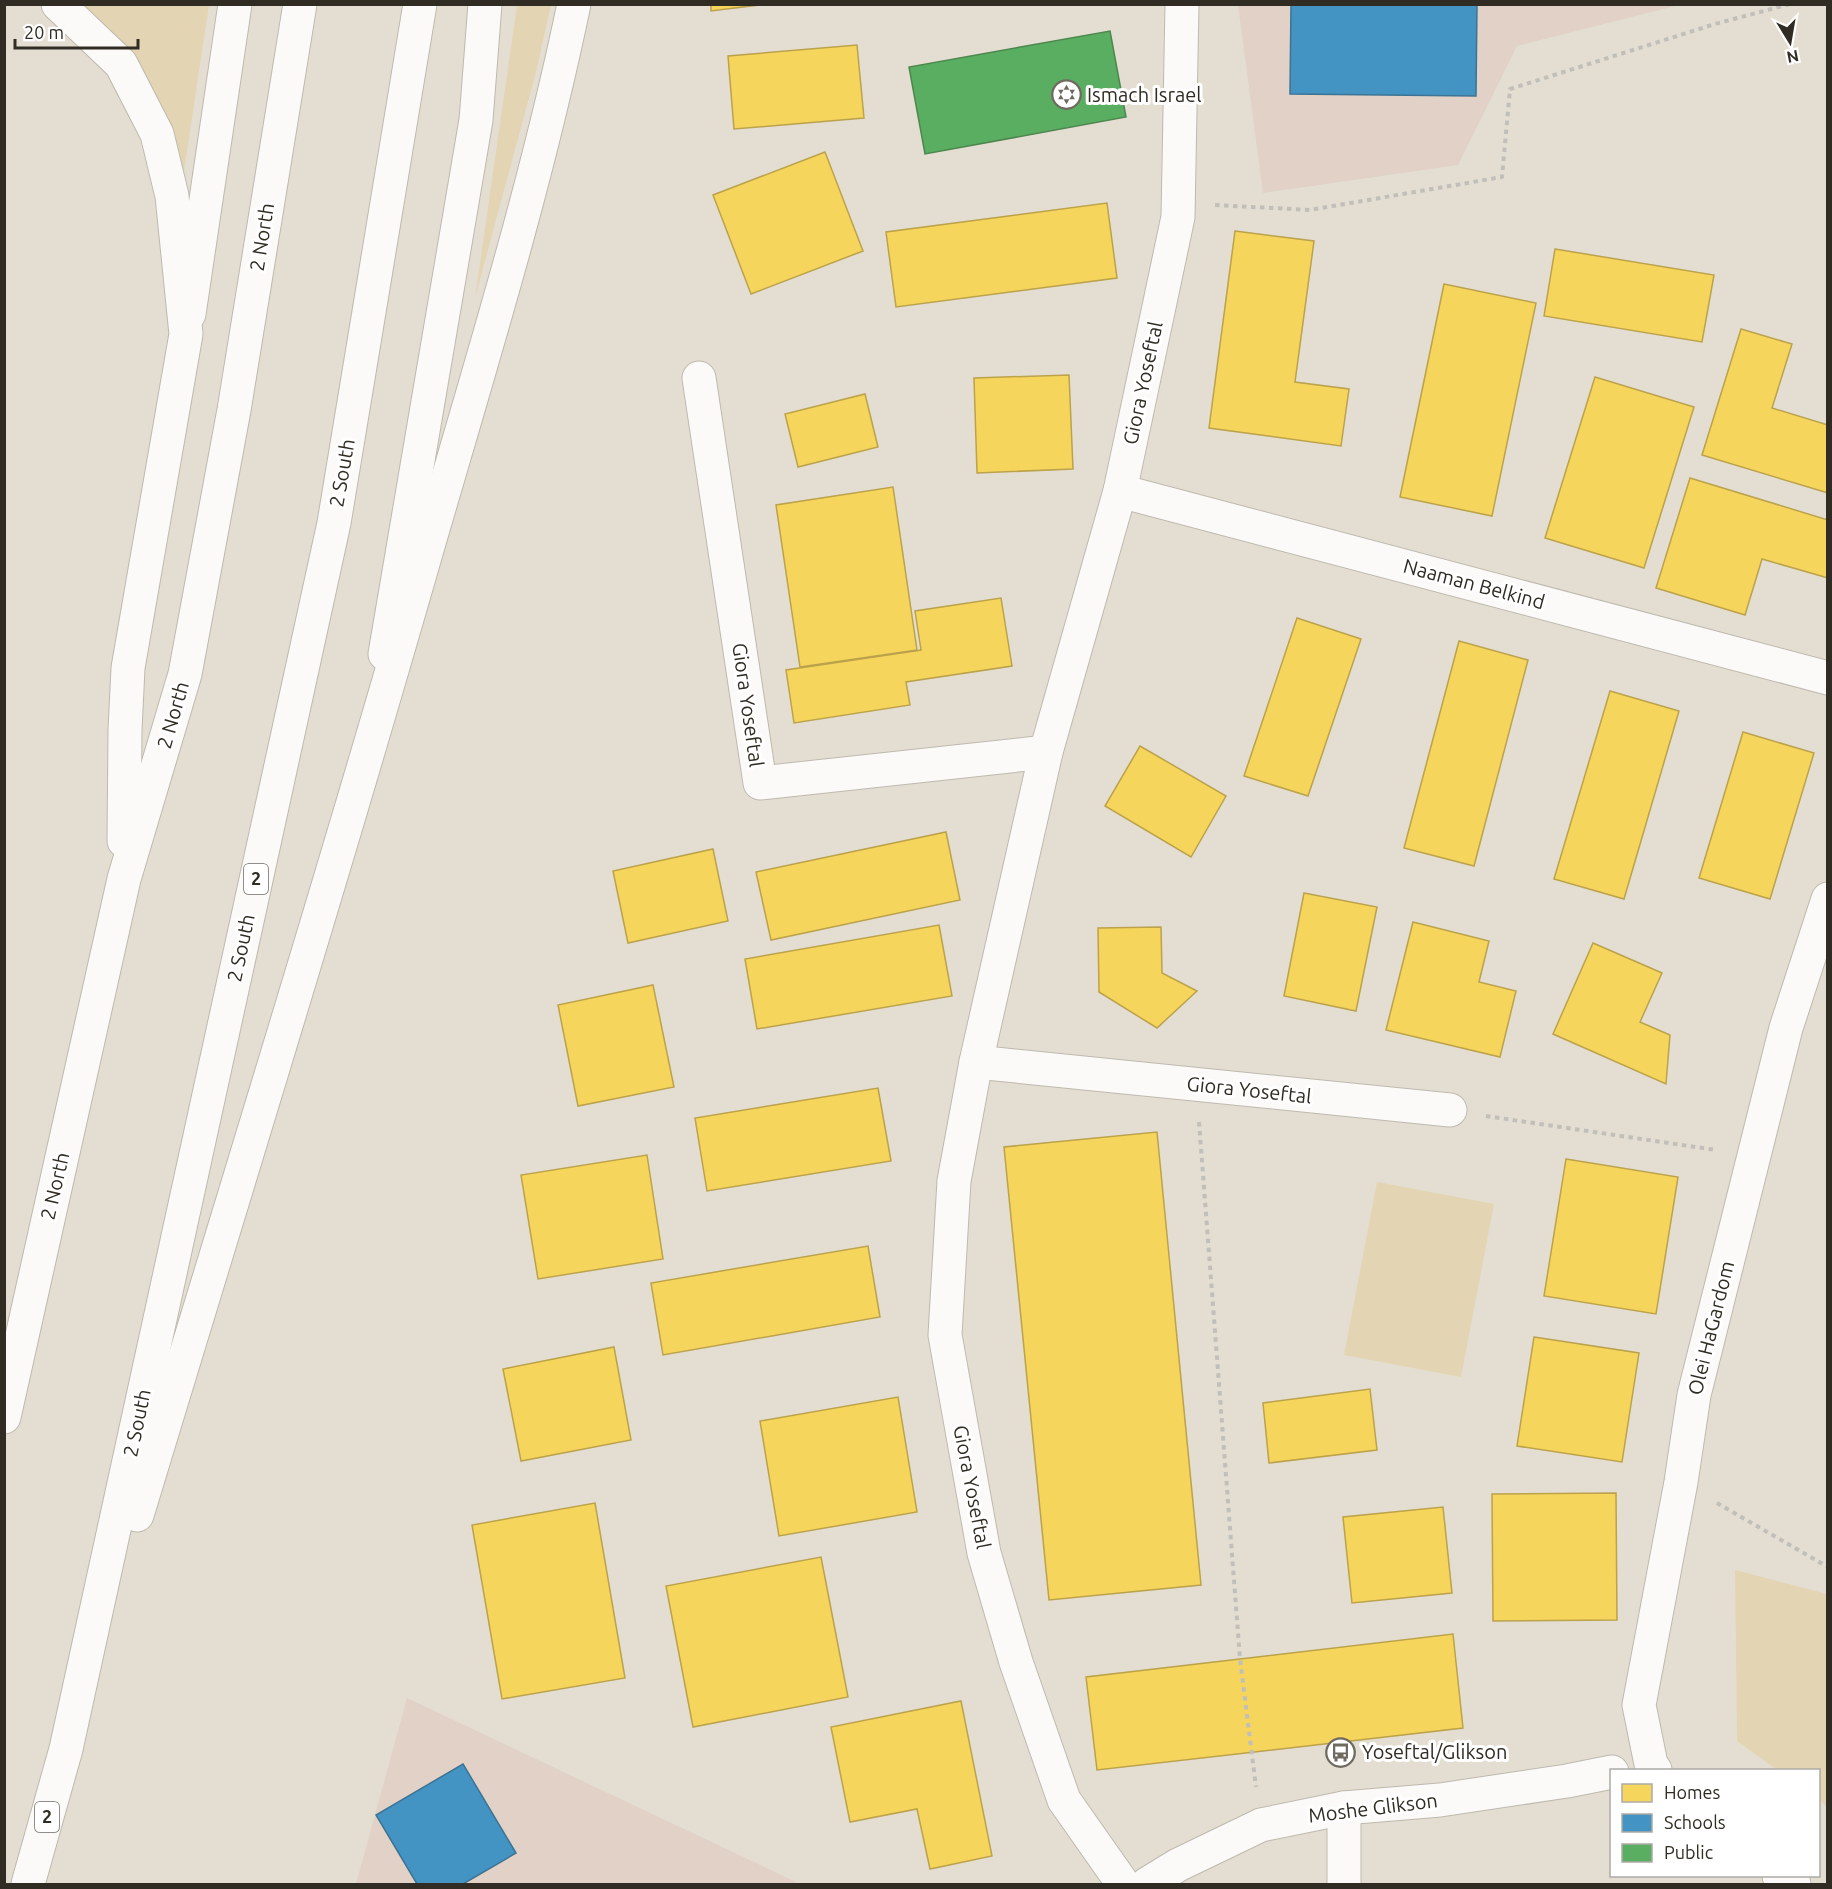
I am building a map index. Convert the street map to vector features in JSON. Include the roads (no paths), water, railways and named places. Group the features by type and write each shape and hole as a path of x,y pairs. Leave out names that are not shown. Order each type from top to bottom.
{"main road":[{"path":"58,4 121,64 157,134 172,196 186,334"},
{"path":"124,879 125,730 128,668 186,334 235,4"},
{"name":"2 North","path":"4,1416 124,879 185,674 234,410 300,4"},
{"name":"2 South","path":"28,1884 66,1749 334,522 420,4"},
{"path":"368,754 476,120 485,4"},
{"path":"66,1749 368,754 501,293 559,77 574,4"},
{"name":"Giora Yoseftal","path":"1122,1884 1064,1800 1016,1662 984,1553 945,1335 954,1182 976,1062 1046,752 1120,491 1178,217 1182,4"},
{"name":"Giora Yoseftal","path":"699,378 760,783 1046,752"},
{"name":"Naaman Belkind","path":"1120,491 1827,678"},
{"name":"Olei HaGardom","path":"1642,1768 1639,1705 1681,1482 1694,1395 1786,1028 1827,899"},
{"name":"Giora Yoseftal","path":"976,1062 1450,1110"},
{"name":"Moshe Glikson","path":"1147,1884 1178,1865 1261,1826 1344,1808 1440,1800 1610,1772"},
{"path":"1344,1808 1344,1884"}],"place":[{"name":"Ismach Israel","path":"1066,95"},
{"name":"Yoseftal/Glikson","path":"1341,1752"}]}
